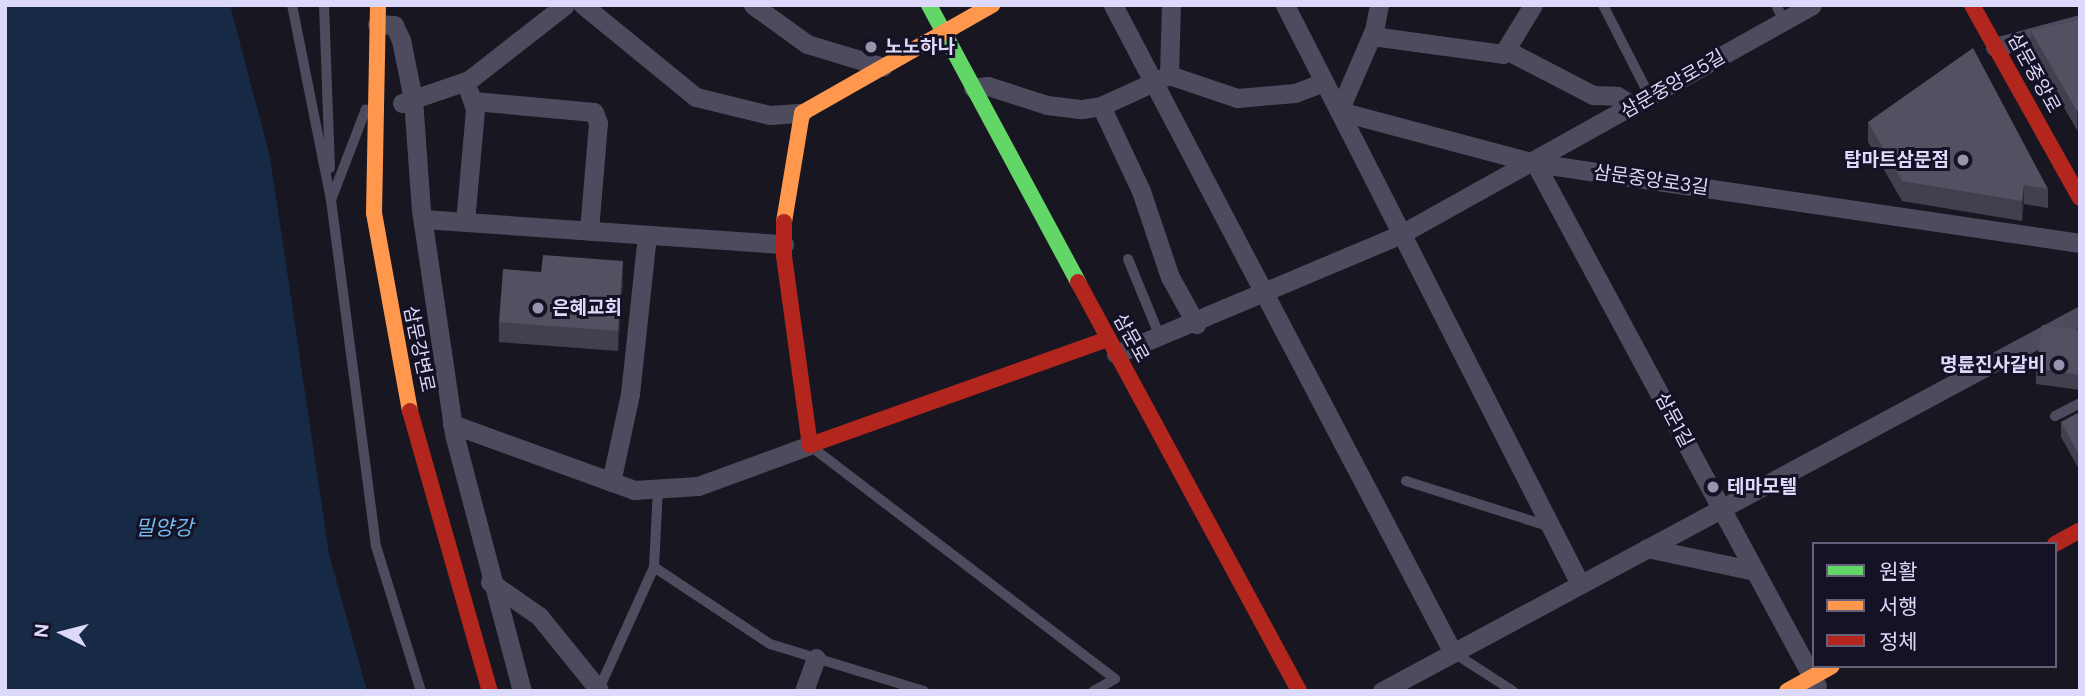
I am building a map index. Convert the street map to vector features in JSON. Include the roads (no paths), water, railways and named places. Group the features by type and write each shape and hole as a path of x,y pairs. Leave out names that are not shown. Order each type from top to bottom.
{"street":[{"path":"407,101 464,82 565,5"},
{"path":"583,5 696,97 770,115 802,113 992,5"},
{"path":"753,5 807,44 883,67"},
{"name":"삼문로","path":"929,5 1299,691"},
{"path":"1113,5 1161,78 1262,295 1453,653"},
{"path":"1161,78 1171,5"},
{"path":"1284,5 1580,584"},
{"path":"1339,111 1372,36 1379,5"},
{"path":"1372,36 1503,54 1508,51 1533,5"},
{"name":"삼문중앙로5길","path":"1112,346 1160,337 1196,324 1401,234 1642,102 1780,13 1812,5"},
{"name":"삼문중앙로","path":"1972,5 2080,198"},
{"path":"378,15 394,25 452,424 490,582 522,691"},
{"name":"삼문강변로","path":"378,15 374,86 374,213 392,328 418,441 490,691"},
{"path":"1995,47 2080,24"},
{"path":"1508,51 1593,95 1617,96 1642,102"},
{"path":"973,89 988,86 1047,105 1082,110 1101,106 1161,78 1237,98 1295,93 1324,82"},
{"path":"464,82 473,101 466,222"},
{"path":"473,101 594,112 598,123 589,231"},
{"path":"1101,106 1141,191 1170,277 1196,324"},
{"name":"삼문중앙로3길","path":"1339,111 1535,163 2080,243"},
{"path":"802,113 784,244 810,446"},
{"name":"삼문1길","path":"1535,163 1816,684"},
{"path":"423,219 784,244"},
{"path":"611,482 630,394 647,235"},
{"path":"1382,691 2080,316"},
{"path":"452,424 634,490 698,486 1112,346"},
{"path":"2057,543 2080,530"},
{"path":"1647,548 1755,571"},
{"path":"490,582 540,616 599,690"},
{"path":"804,691 816,658"},
{"path":"1787,691 1816,684 1830,668"}],"lane":[{"path":"292,5 331,200 376,546 421,691"},
{"path":"324,5 331,200"},
{"path":"1603,5 1642,102"},
{"path":"331,200 374,86"},
{"path":"1128,259 1160,337"},
{"path":"2055,416 2080,403"},
{"path":"810,446 1115,679 1093,691"},
{"path":"1405,481 1552,527"},
{"path":"599,690 654,567 658,488"},
{"path":"654,567 770,644 924,691"},
{"path":"1453,653 1513,691"}],"water":[{"name":"밀양강","path":"5,5 230,5 270,157 329,554 367,691 5,691"}],"place":[{"name":"노노하나","path":"871,47"},
{"name":"탑마트삼문점","path":"1963,160"},
{"name":"은혜교회","path":"538,308"},
{"name":"명륜진사갈비","path":"2059,365"},
{"name":"테마모텔","path":"1713,487"}]}
